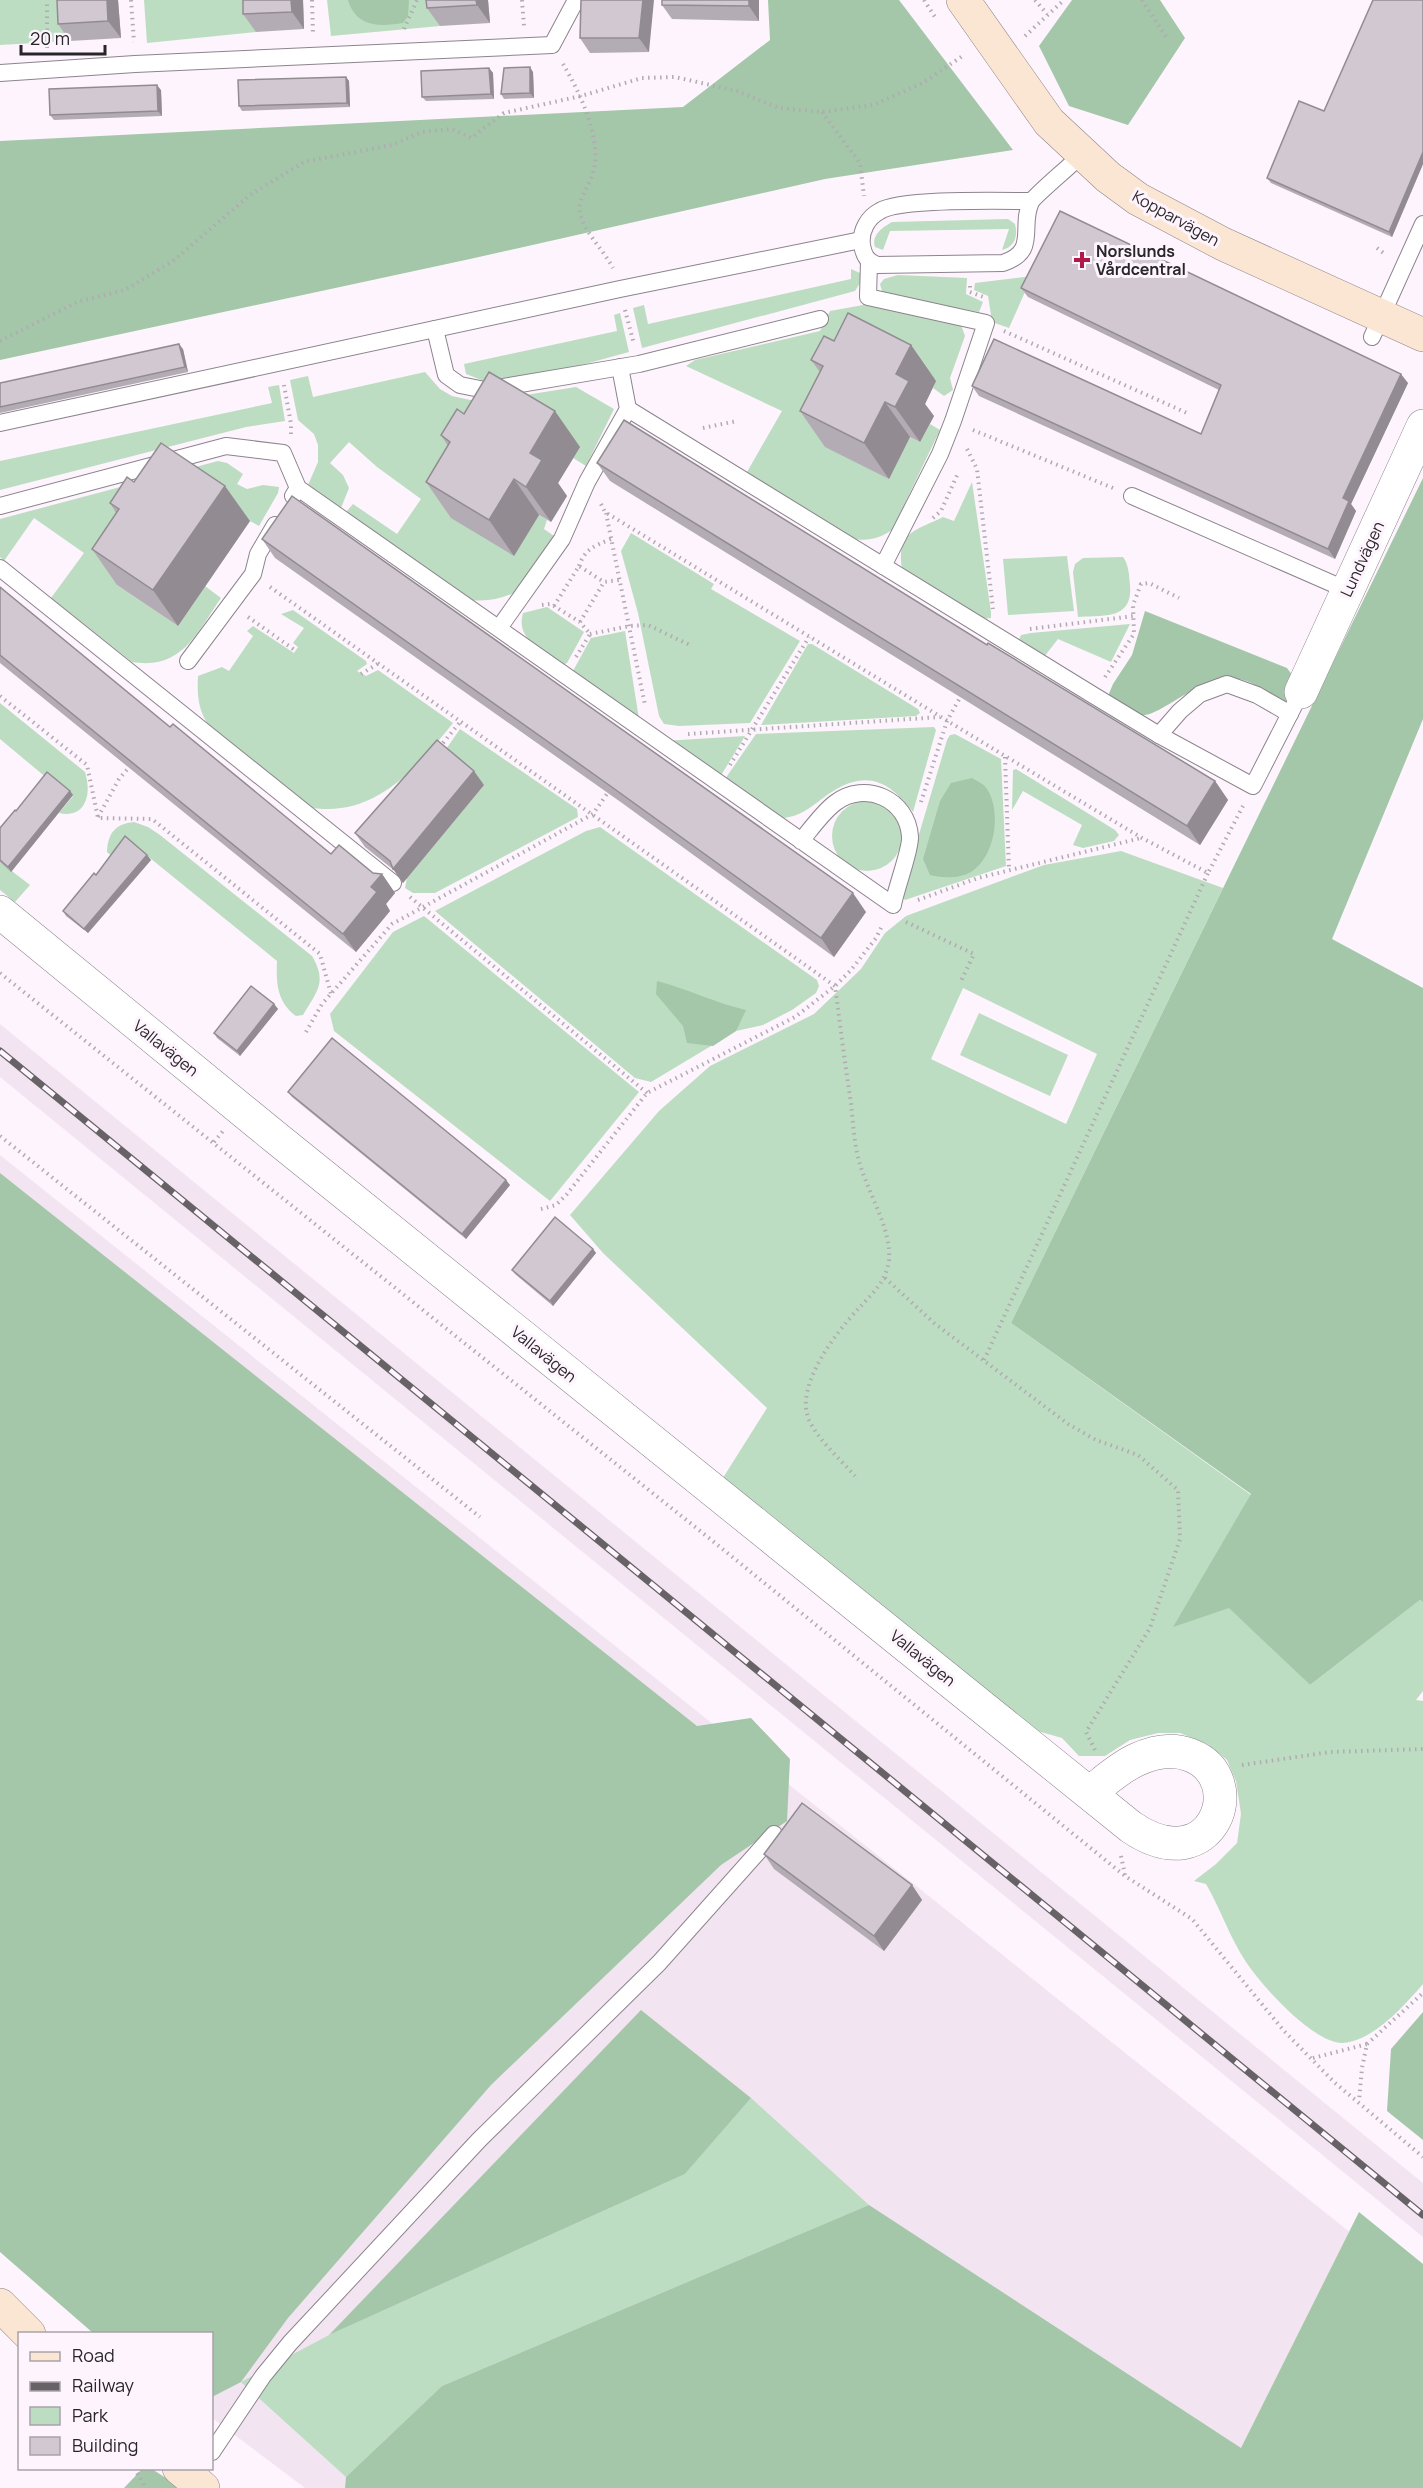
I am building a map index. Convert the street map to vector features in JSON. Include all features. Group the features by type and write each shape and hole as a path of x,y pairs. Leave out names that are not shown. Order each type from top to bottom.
{"street":[{"name":"Kopparvägen","path":"964,0 1049,122 1108,177 1156,211 1377,327 1423,335"},
{"name":"Lundvägen","path":"1295,703 1423,426"},
{"name":"Vallavägen","path":"0,912 284,1145 1051,1764 1100,1785 1144,1836 1161,1842 1185,1843 1205,1834 1214,1822 1220,1795 1212,1771"},
{"path":"1100,1785 1136,1760 1167,1751 1185,1753 1200,1759 1212,1771"},
{"path":"0,2305 27,2332"}],"lane":[{"path":"0,73 135,64 552,45 576,0"},
{"path":"1031,201 895,206 881,210 869,220 864,229 861,240 865,258 878,265 1003,263 1016,259 1023,251 1031,201 1082,154"},
{"path":"1377,327 1423,224"},
{"path":"0,423 620,289 861,240"},
{"path":"869,262 868,297 986,323 940,454 883,566"},
{"path":"435,329 446,375 451,380 471,388 485,390 620,367 820,319"},
{"path":"499,628 562,538 587,482 628,409 620,367"},
{"path":"628,409 1159,735 1253,786 1295,703 1257,695 1227,684 1200,694 1180,711 1159,735"},
{"path":"0,506 226,446 283,453 298,488 801,842 893,905 910,838 906,819 893,802 874,793 860,792 834,803 801,842"},
{"path":"188,661 253,574 258,554 298,488"},
{"path":"1132,496 1347,590"},
{"path":"0,568 393,883"},
{"path":"348,847 362,831"},
{"path":"213,2451 263,2376 298,2334 479,2140 659,1963 774,1834"}],"path":[{"path":"46,69 47,0"},
{"path":"131,0 135,64"},
{"path":"312,0 314,57"},
{"path":"400,53 401,34 417,0"},
{"path":"1035,0 1047,14 1064,0"},
{"path":"1142,0 1167,38"},
{"path":"552,45 581,96 595,153 594,170 582,196 580,216 612,267 620,289"},
{"path":"0,341 77,302 125,290 173,261 250,195 304,162 392,145 422,132 452,129 471,138 504,113 581,96 642,78 675,77 737,91 779,108 822,112 873,105 923,83 964,54"},
{"path":"822,112 860,163 869,220"},
{"path":"627,316 635,350"},
{"path":"986,323 1187,413"},
{"path":"284,383 291,424"},
{"path":"953,422 1132,496"},
{"path":"953,422 977,469 996,635 1134,616"},
{"path":"587,482 605,512 651,736 940,717"},
{"path":"605,512 1005,756 1142,838 1208,873"},
{"path":"554,606 579,566 583,555 589,548 611,539"},
{"path":"579,566 604,582 619,580"},
{"path":"253,574 835,986 858,1161 889,1248 889,1262 885,1278 876,1292 844,1325 828,1346 804,1402 809,1419 819,1436 855,1476"},
{"path":"580,622 604,582"},
{"path":"1093,695 1134,634 1133,605 1141,584 1149,583 1179,598"},
{"path":"512,610 550,604 580,622 590,634"},
{"path":"248,617 296,651"},
{"path":"565,675 590,634 648,625 692,646"},
{"path":"719,784 809,637"},
{"path":"795,650 800,652"},
{"path":"361,674 379,663"},
{"path":"910,838 947,721 963,692"},
{"path":"0,696 87,765 98,818"},
{"path":"443,743 460,721"},
{"path":"1005,756 1009,870"},
{"path":"98,818 119,779 134,762"},
{"path":"984,1360 1208,873 1253,786"},
{"path":"306,1032 322,1004 392,924 593,814 612,788"},
{"path":"98,818 152,819 320,954 331,994"},
{"path":"893,905 918,900 978,878 1142,838"},
{"path":"407,894 647,1093"},
{"path":"541,1209 556,1205 567,1194 647,1093 795,1017 835,986 876,938 893,905"},
{"path":"893,905 906,922 974,954 961,981"},
{"path":"0,973 129,1073 481,1358 728,1553 1125,1876 1192,1919 1284,2031 1313,2058 1334,2082 1423,2157"},
{"path":"0,1136 480,1517"},
{"path":"885,1278 934,1323 1068,1424 1096,1440 1138,1455 1178,1490 1180,1539 1150,1628 1086,1732 1100,1785"},
{"path":"1212,1771 1330,1752 1423,1749"},
{"path":"1313,2058 1367,2044 1423,1993"},
{"path":"1359,2102 1367,2044"},
{"path":"135,2470 146,2488"}],"shaded area":[{"path":"0,1024 1423,2183 1423,2237 0,1077"},
{"path":"0,1155 1391,2265 1219,2488 305,2488 213,2419 213,2332 208,2332 0,2229"}],"green space":[{"path":"0,0 68,0 70,41 0,45"},
{"path":"144,0 254,0 256,32 147,43"},
{"path":"327,0 438,0 440,26 331,36"},
{"path":"348,0 409,0 408,16 403,23 377,25 357,16"},
{"path":"768,0 899,0 1013,150 825,179 470,259 0,360 0,141 683,107 770,40"},
{"path":"1072,0 1160,0 1185,38 1128,125 1069,106 1039,46"},
{"path":"1008,219 1015,224 1016,237 1013,244 1002,250 1009,229 890,231 883,250 875,247 874,243 876,235 892,222"},
{"path":"851,269 860,273 860,283 855,291 642,348 633,308 644,305 648,324 851,279"},
{"path":"898,275 967,278 966,294 983,302 979,312 887,295 882,291 880,284 884,279"},
{"path":"1032,276 1009,328 989,321 991,315 988,296 974,290 975,283"},
{"path":"863,305 951,321 961,325 965,336 950,378 953,390 944,396 933,388 936,380 874,349 888,479 910,437 920,442 930,424 940,430 892,530 877,538 867,540 850,538 747,472 782,411 686,366 695,360 820,331 830,311"},
{"path":"620,313 629,352 567,369 484,381 466,374 464,364 617,331 614,315"},
{"path":"425,372 440,389 452,396 480,402 576,387 614,409 586,466 573,458 579,447 539,515 547,520 544,529 554,536 516,592 488,600 470,600 346,512 353,504 397,534 421,499 377,467 349,442 330,463 343,475 349,488 341,508 308,485 318,462 318,445 314,434 298,420 290,380 308,376 313,397"},
{"path":"279,385 285,421 246,427 0,490 0,461 272,403 268,387"},
{"path":"218,461 227,463 243,474 237,484 247,489 263,485 279,487 278,493 259,526 250,521 117,585 178,626 205,586 221,598 195,636 176,655 149,663 132,662 51,598 84,553 34,518 4,561 0,557 0,519"},
{"path":"1423,478 1423,719 1332,939 1423,988 1423,1602 1420,1600 1310,1685 1229,1608 1173,1627 1251,1494 1011,1323"},
{"path":"972,482 991,618 981,619 902,569 902,547 905,540 916,530 943,517 954,521"},
{"path":"631,533 714,584 711,589 800,641 750,723 679,726 664,724 659,716 638,613 621,551"},
{"path":"1067,556 1074,611 1008,615 1003,559"},
{"path":"1123,557 1128,567 1130,585 1127,604 1115,613 1078,617 1073,572 1075,564 1083,558"},
{"path":"547,607 584,632 567,663 562,665 532,643 523,630 523,613"},
{"path":"293,610 366,661 367,664 357,671 366,676 378,670 453,723 424,757 391,787 352,806 331,809 307,807 209,726 200,708 198,676 222,667 229,671 253,636 247,631 253,626 294,653 298,647 293,643 304,628 281,614"},
{"path":"1145,611 1287,668 1298,683 1285,702 1251,683 1225,678 1197,688 1148,715 1136,714 1108,696 1132,655"},
{"path":"1130,624 1111,662 1058,639 1044,657 1019,640 1021,635 1031,633"},
{"path":"625,631 639,719 573,671 591,638"},
{"path":"808,644 812,644 918,709 920,713 916,716 761,725"},
{"path":"0,703 85,772 88,789 85,803 81,808 68,814 59,813 73,796 48,779 0,739"},
{"path":"934,727 936,730 913,812 886,786 866,780 855,781 843,786 802,813 782,818 723,782 756,734"},
{"path":"460,729 577,809 578,817 435,893 413,893 405,888 407,878 484,785 444,752"},
{"path":"955,734 1001,759 1006,866 905,900 901,895 947,740 950,735"},
{"path":"745,736 720,777 663,741"},
{"path":"1016,769 1115,830 1119,835 1114,841 1083,848 1073,845 1082,825 1023,791 1012,810 1013,770"},
{"path":"972,778 986,787 992,799 995,821 991,845 986,856 971,872 951,877 930,875 923,859 940,801 951,783"},
{"path":"867,801 886,807 896,817 902,836 896,855 886,865 867,871 848,865 838,855 832,836 838,817 848,807"},
{"path":"134,822 160,835 312,956 317,965 320,980 316,993 303,1015 296,1016 281,998 277,961 129,841 115,859 107,852 111,835 117,827"},
{"path":"600,827 817,980 819,986 816,993 792,1010 763,1025 736,1031 651,1082 635,1078 435,911 586,831"},
{"path":"1121,851 1223,888 1011,1323 1251,1495 1174,1626 1229,1607 1310,1685 1420,1600 1423,1602 1423,1691 1416,1700 1423,1701 1423,1984 1387,2021 1366,2036 1354,2041 1343,2043 1331,2041 1289,2012 1253,1972 1240,1953 1206,1884 1194,1881 1216,1864 1237,1843 1241,1814 1236,1781 1227,1760 1209,1745 1180,1733 1158,1733 1130,1740 1105,1756 1079,1756 1062,1738 1020,1726 721,1481 767,1408 603,1253 570,1215 659,1111 710,1066 814,1014 861,969 885,933 906,916 1044,865","holes":["963,988 1097,1054 1066,1124 931,1059"]},
{"path":"0,862 30,885 15,902 0,890"},
{"path":"424,916 639,1092 550,1201 334,1031 330,1014 393,932"},
{"path":"657,981 746,1010 736,1031 713,1046 687,1043 683,1026 656,994"},
{"path":"979,1013 1068,1055 1050,1096 960,1055"},
{"path":"0,1173 697,1726 751,1718 790,1759 787,1821 721,1865 491,2085 288,2318 241,2382 213,2396 213,2332 92,2332 0,2252"},
{"path":"641,2010 751,2098 685,2174 329,2335"},
{"path":"1423,2012 1423,2140 1387,2111 1391,2049"},
{"path":"751,2098 869,2205 442,2386 346,2477 241,2382 329,2335 685,2174"},
{"path":"869,2205 1241,2448 1359,2212 1423,2264 1423,2488 345,2488 346,2477 442,2386"},
{"path":"141,2470 154,2470 181,2488 124,2488"}],"building":[{"path":"57,0 107,0 108,21 58,24"},
{"path":"243,0 291,0 292,12 243,14"},
{"path":"426,0 476,0 477,5 427,8"},
{"path":"581,0 643,0 639,38 580,38"},
{"path":"662,0 749,0 749,6 662,5"},
{"path":"1373,0 1423,0 1423,152 1389,232 1267,178 1299,101 1324,111"},
{"path":"530,67 530,93 501,94 504,68"},
{"path":"489,68 491,94 422,97 421,71"},
{"path":"346,77 347,103 239,106 238,80"},
{"path":"157,85 158,111 50,115 49,89"},
{"path":"1060,211 1401,374 1343,498 1349,501 1328,549 972,386 994,339 1201,434 1221,385 1021,288"},
{"path":"848,313 911,345 896,374 909,381 895,407 885,402 864,443 800,411 823,366 811,360 824,336 834,341"},
{"path":"179,344 185,367 0,407 0,383"},
{"path":"489,372 555,411 530,453 542,460 526,487 514,479 489,520 426,482 450,442 441,435 457,409 464,414"},
{"path":"624,420 987,645 988,643 1215,781 1187,826 597,463"},
{"path":"161,443 225,486 153,590 92,549 119,509 110,503 127,477 134,482"},
{"path":"292,496 853,893 821,938 262,539"},
{"path":"0,587 170,727 173,724 331,854 339,845 373,873 382,874 371,887 377,892 343,934 0,655"},
{"path":"437,740 474,771 393,869 390,861 355,833"},
{"path":"47,772 70,791 8,867 0,860 0,828"},
{"path":"125,836 147,855 84,929 63,911 94,873 96,875"},
{"path":"251,986 274,1004 237,1051 214,1033"},
{"path":"332,1038 506,1180 462,1234 288,1092"},
{"path":"555,1217 593,1249 550,1301 512,1270"},
{"path":"802,1803 912,1885 874,1936 764,1854"}],"railway":[{"path":"0,1051 1423,2215"}],"place":[{"name":"Norslunds Vårdcentral","path":"1082,260"}]}
